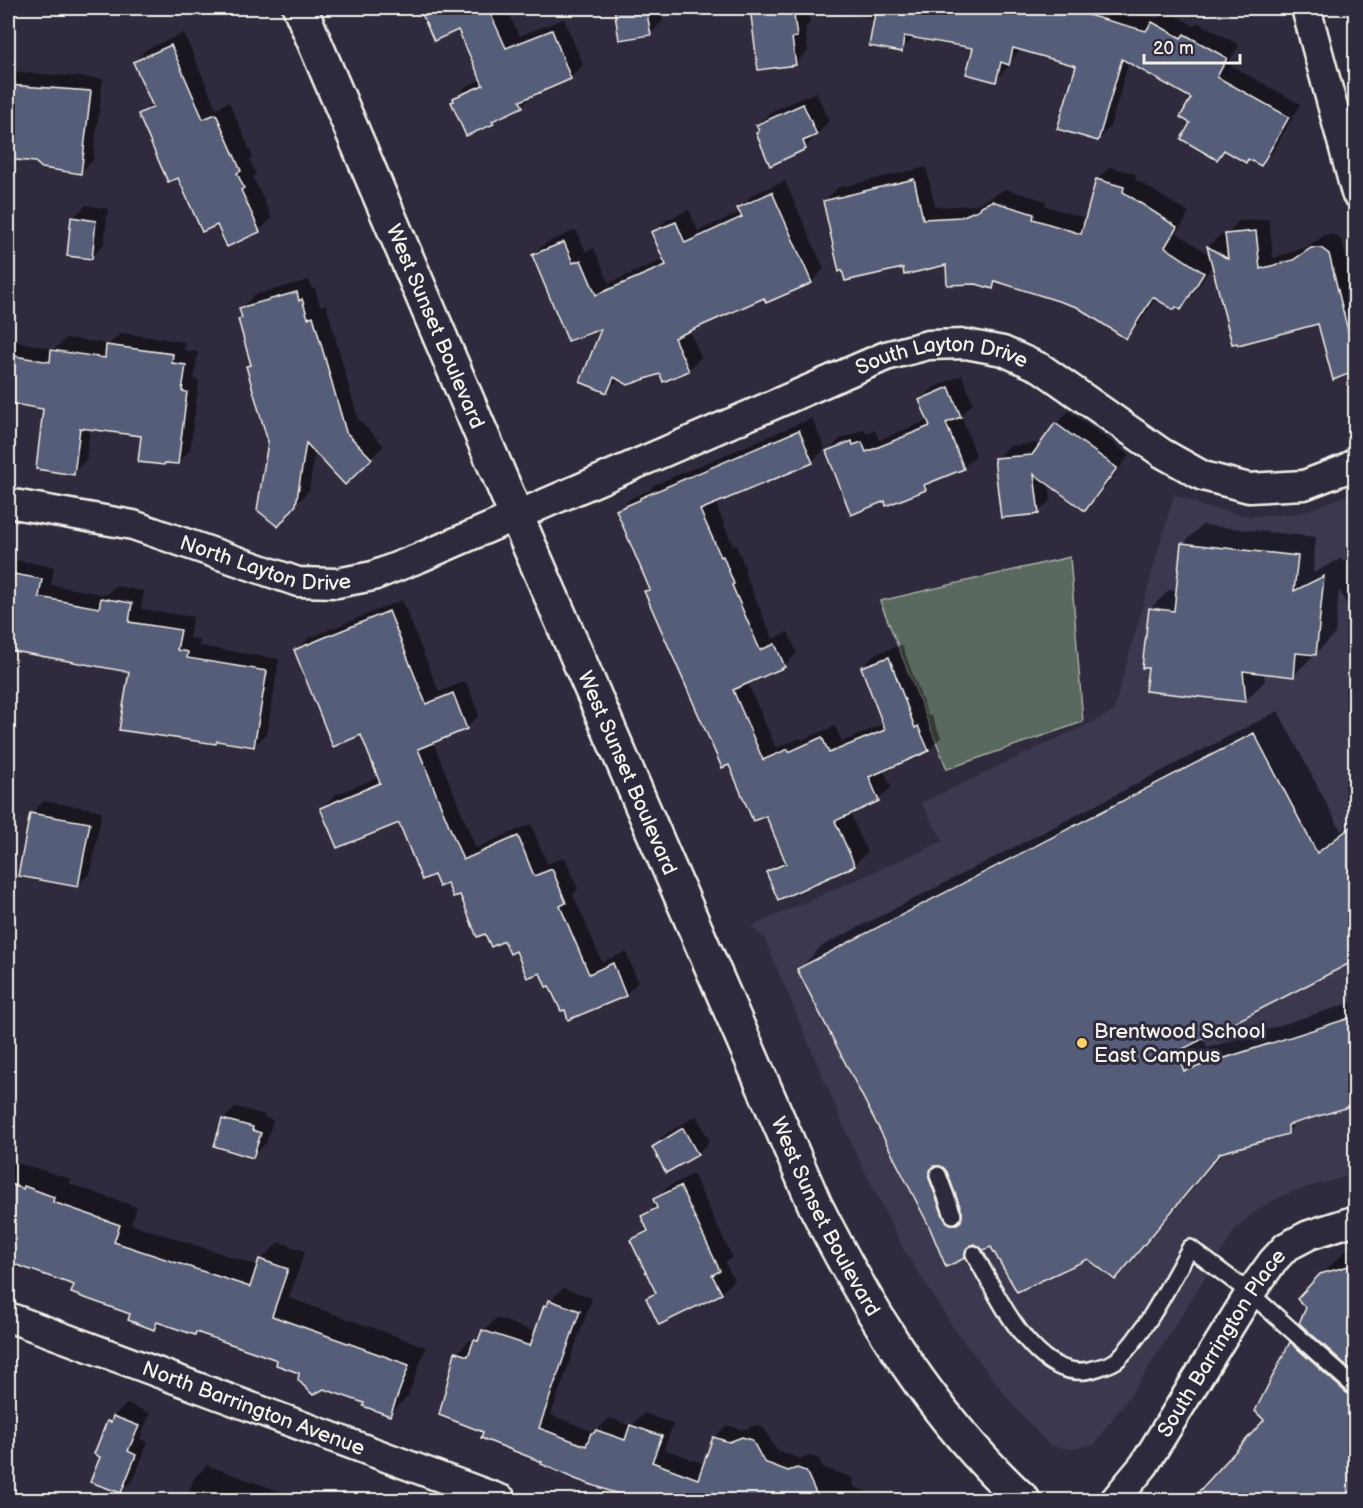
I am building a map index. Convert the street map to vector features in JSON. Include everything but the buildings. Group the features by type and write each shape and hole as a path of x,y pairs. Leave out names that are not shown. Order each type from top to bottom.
{"main road":[{"name":"West Sunset Boulevard","path":"300,8 516,515 810,1194 843,1260 876,1318 916,1379 963,1439 1023,1500"}],"street":[{"path":"1306,8 1356,193"},
{"name":"South Layton Drive","path":"516,515 885,356 928,345 966,344 1003,351 1041,368 1162,453 1203,476 1249,489 1304,485 1346,469 1356,462"},
{"name":"North Layton Drive","path":"8,503 133,525 298,582 337,584 373,576 516,515"},
{"name":"South Barrington Place","path":"1115,1500 1144,1465 1250,1293 1273,1261 1286,1247 1310,1234 1356,1220"},
{"name":"North Barrington Avenue","path":"8,1317 502,1500"}],"lane":[{"path":"938,1175 953,1215"},
{"path":"974,1254 1036,1353 1063,1370 1089,1371 1116,1361 1139,1334 1190,1248 1250,1293 1356,1388"}],"shaded area":[{"name":"Brentwood School East Campus","path":"1355,492 1355,1174 1291,1192 1268,1203 1251,1215 1235,1230 1141,1380 1094,1445 1071,1449 1050,1446 1013,1405 954,1329 905,1252 853,1148 764,938 751,926 943,841 921,803 1113,712 1174,494 1205,507 1250,516 1299,513"}],"green space":[{"path":"1070,557 1083,722 947,769 880,601"}],"place":[{"name":"Brentwood School East Campus","path":"1082,1043"}]}
